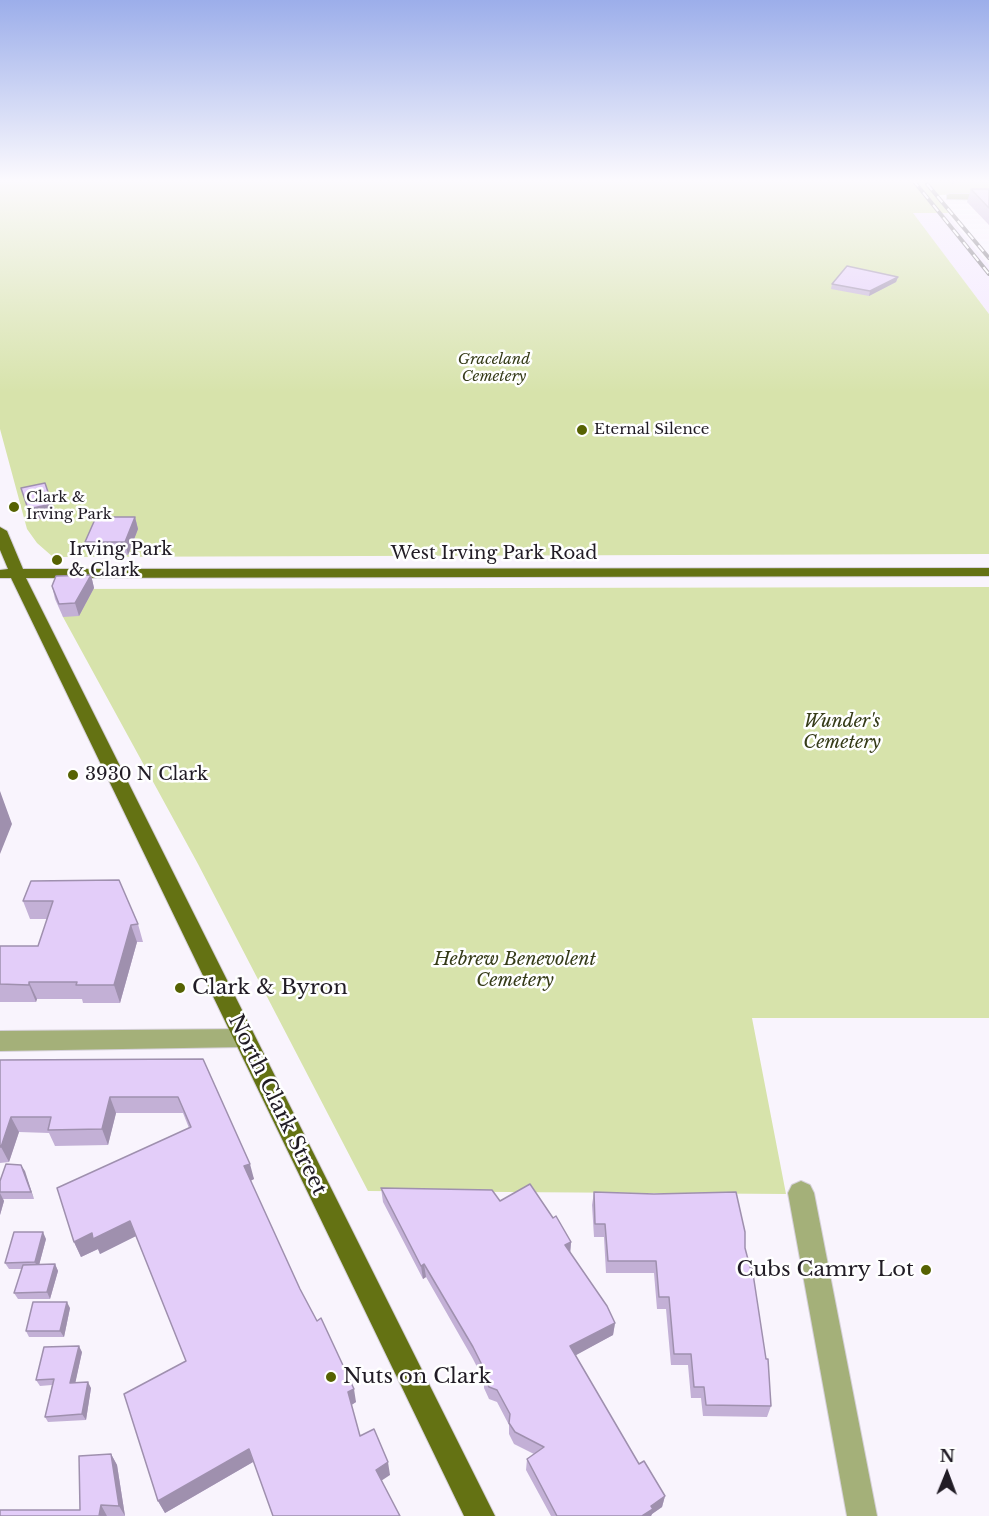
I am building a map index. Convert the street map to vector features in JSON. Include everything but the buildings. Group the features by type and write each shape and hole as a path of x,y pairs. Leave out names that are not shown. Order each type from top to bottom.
{"main road":[{"name":"North Clark Street","path":"0,531 8,574 244,1038 480,1516"},
{"name":"West Irving Park Road","path":"8,574 989,573"}],"street":[{"path":"0,1041 244,1038"},
{"path":"801,1193 862,1516"}],"shaded area":[{"path":"941,251 977,251 989,265 989,314"}],"green space":[{"name":"Graceland Cemetery","path":"0,251 941,251 989,314 989,554 53,557 37,543 27,529 0,429"},
{"path":"989,587 989,1018 752,1018 786,1194 368,1191 198,864 63,617 59,589"}],"railway":[{"path":"970,251 989,274"},
{"path":"983,251 989,258"}],"place":[{"name":"Eternal Silence","path":"582,430"},
{"name":"Clark & Irving Park","path":"14,507"},
{"name":"Irving Park & Clark","path":"57,560"},
{"name":"3930 N Clark","path":"73,775"},
{"name":"Clark & Byron","path":"180,988"},
{"name":"Cubs Camry Lot","path":"926,1270"},
{"name":"Nuts on Clark","path":"331,1377"}],"park label":[{"name":"Wunder's Cemetery","path":"842,732"},
{"name":"Hebrew Benevolent Cemetery","path":"515,970"}]}
